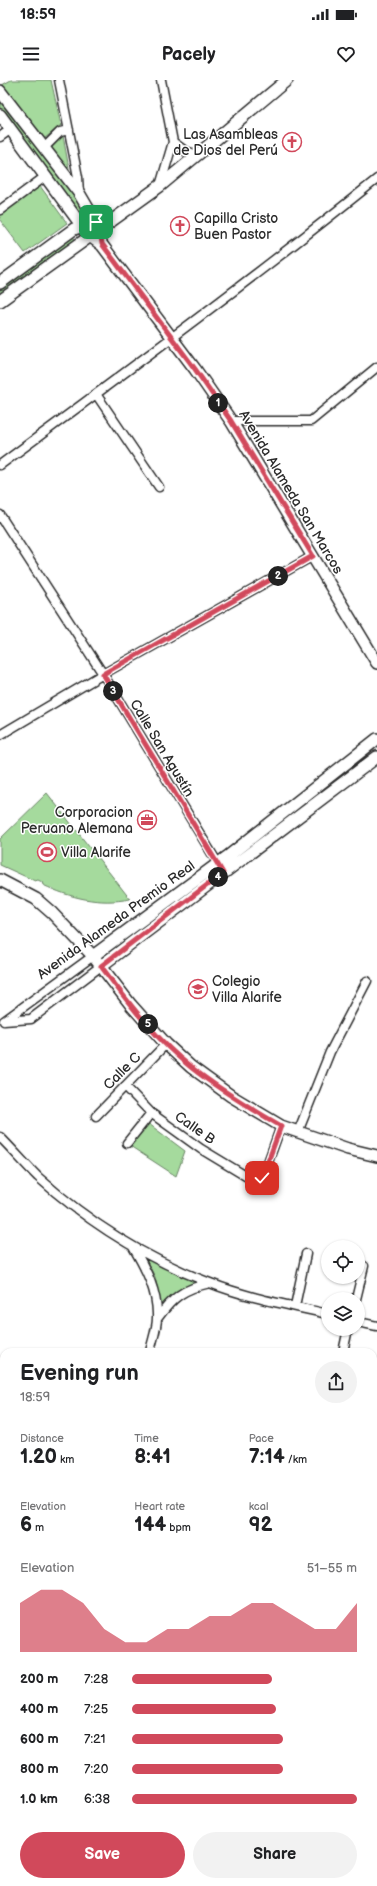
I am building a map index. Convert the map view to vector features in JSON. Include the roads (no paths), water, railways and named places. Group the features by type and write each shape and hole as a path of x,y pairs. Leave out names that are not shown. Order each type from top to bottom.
{"street":[{"path":"60,80 78,177 79,193"},
{"path":"160,186 173,142 161,80"},
{"path":"0,301 95,229 111,222 160,186 287,80"},
{"name":"Avenida Alameda San Marcos","path":"0,91 45,146 79,193 102,244 172,338 231,421 377,663"},
{"name":"Avenida Alameda San Marcos","path":"0,115 82,226 95,229"},
{"path":"0,137 11,129"},
{"path":"45,146 60,132 69,130"},
{"path":"173,142 185,151 199,155"},
{"path":"0,210 46,176"},
{"path":"0,465 172,338 377,179"},
{"path":"0,283 74,229 82,226"},
{"path":"231,421 311,421 377,367"},
{"path":"96,394 159,487"},
{"name":"Calle San Agustín","path":"0,515 103,674 220,868"},
{"path":"0,735 103,674 313,556"},
{"name":"Avenida Alameda Premio Real","path":"220,868 312,790 377,739"},
{"name":"Avenida Alameda Premio Real","path":"2,1022 31,1019 101,966 170,906 220,868 320,800 377,757"},
{"path":"342,766 350,776"},
{"path":"312,790 320,800"},
{"path":"0,880 36,899 93,956 131,1005 166,1044 191,1068 231,1096 281,1126 348,1149 377,1156"},
{"name":"Avenida Alameda Premio Real","path":"2,1022 93,956 170,906"},
{"path":"298,1132 330,1052 367,981"},
{"name":"Calle C","path":"96,1116 166,1044"},
{"name":"Calle B","path":"124,1086 150,1113 201,1149 254,1181 258,1182 262,1178 281,1126"},
{"path":"127,1143 150,1113"},
{"path":"0,1137 38,1176 64,1199 132,1247 210,1283 231,1290 321,1312"},
{"path":"132,1247 151,1281 157,1319 151,1348"},
{"path":"295,1306 306,1254"},
{"path":"157,1319 168,1304 181,1293 195,1286 210,1283"},
{"path":"365,1323 377,1326"},
{"path":"344,1348 346,1336"}],"place":[{"name":"Las Asambleas de Dios del Perú","path":"292,142"},
{"name":"Capilla Cristo Buen Pastor","path":"180,226"},
{"name":"Corporacion Peruano Alemana","path":"147,820"},
{"name":"Villa Alarife","path":"47,852"},
{"name":"Colegio Villa Alarife","path":"198,989"}]}
